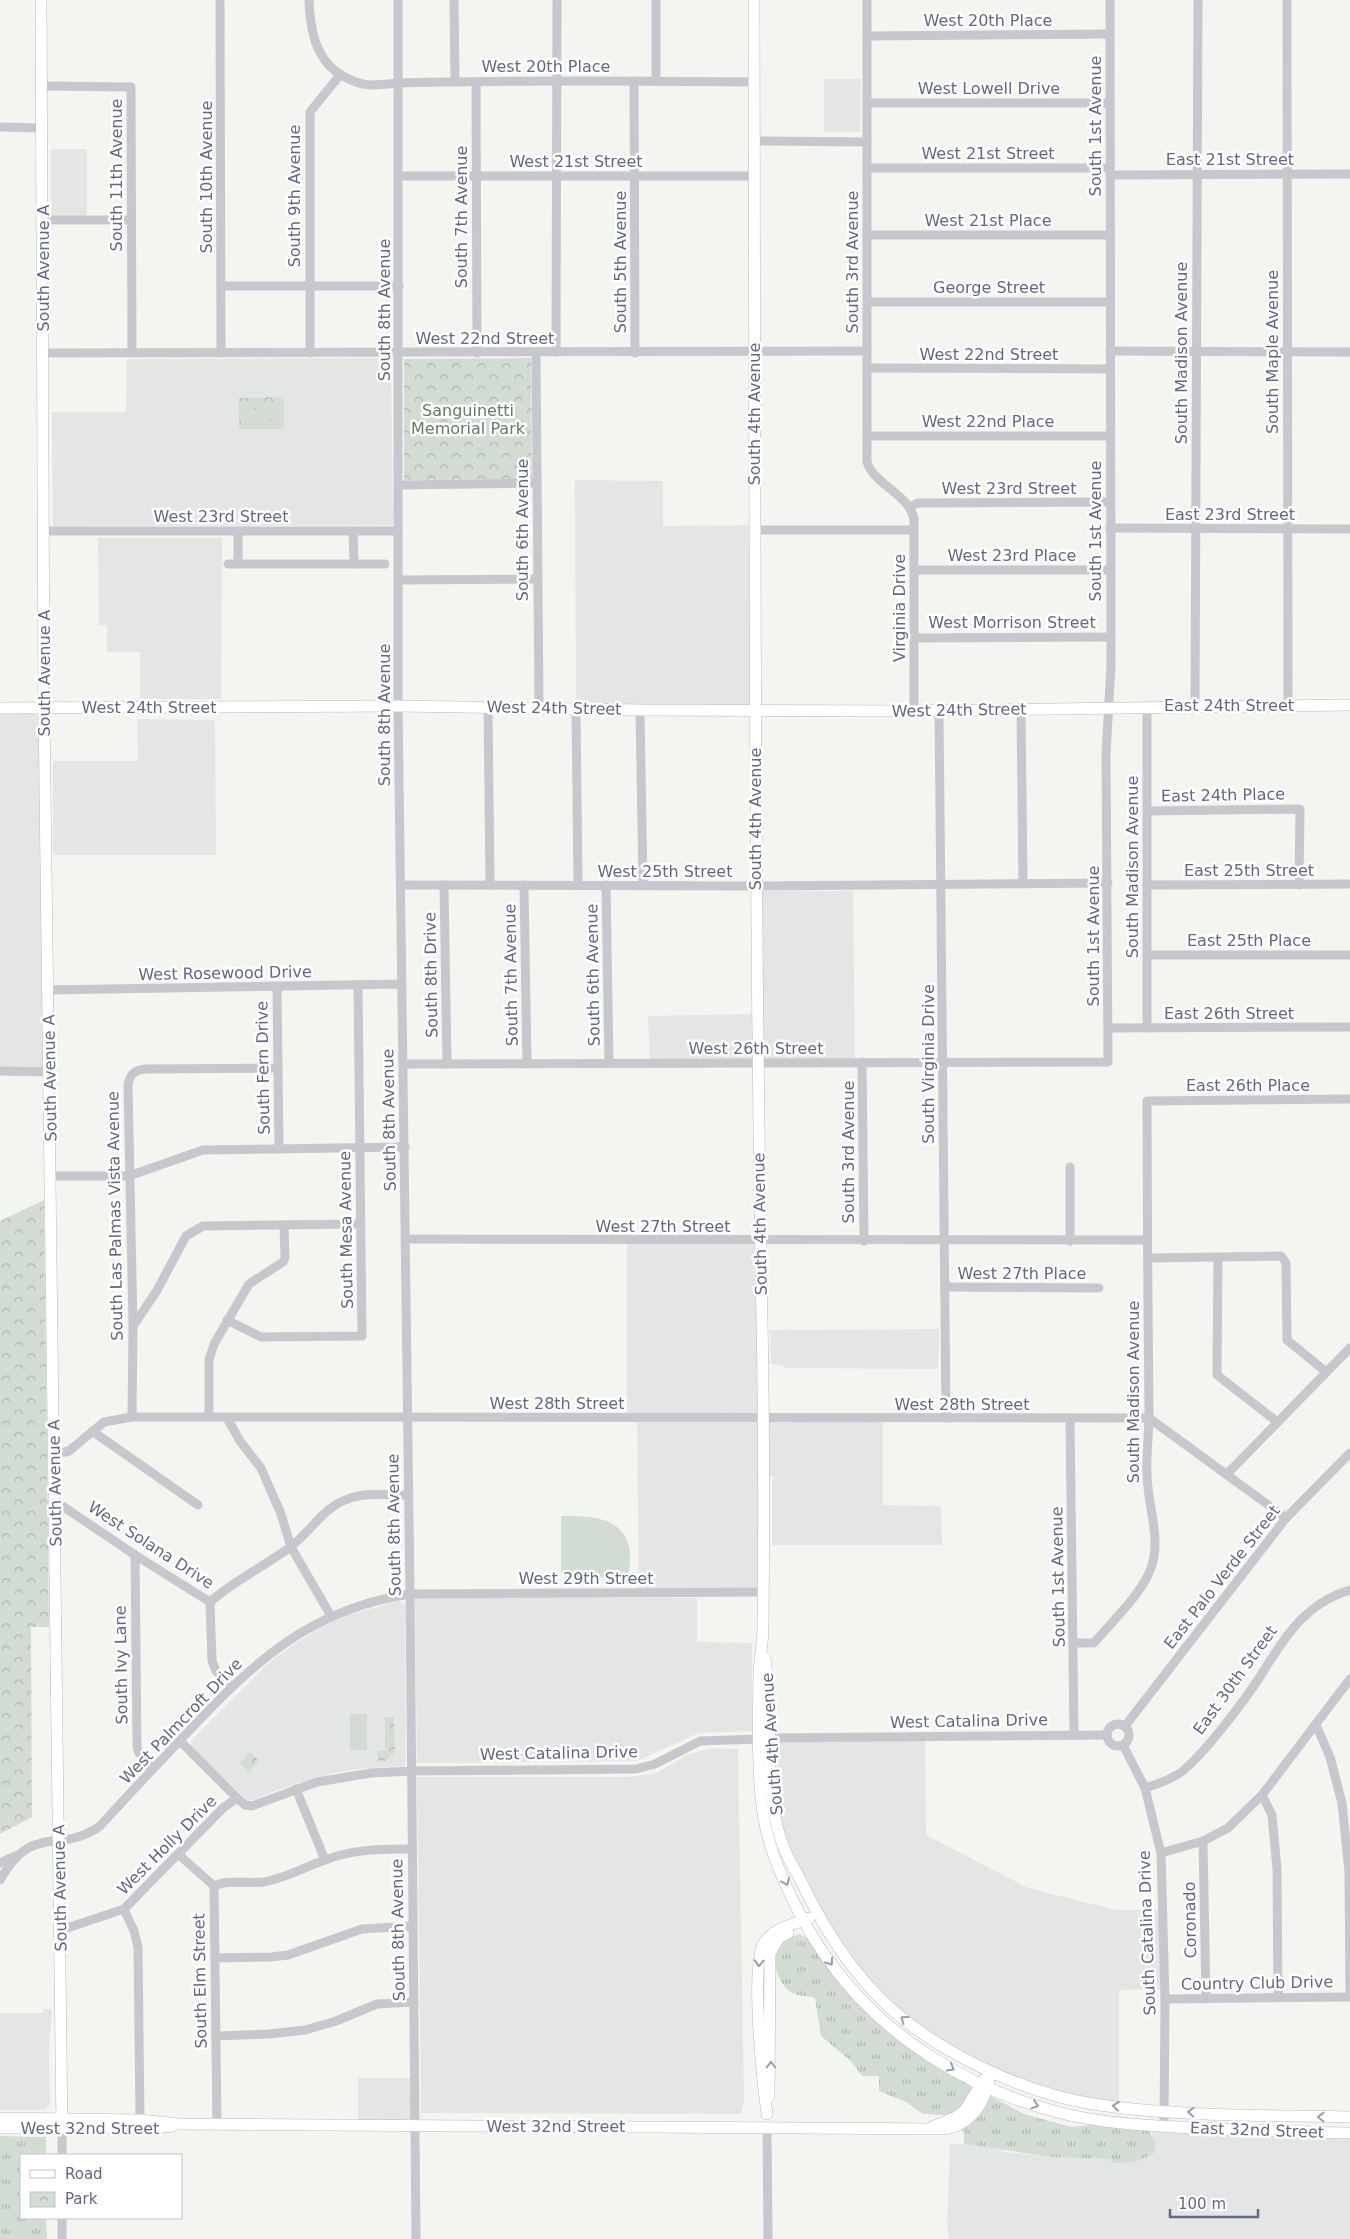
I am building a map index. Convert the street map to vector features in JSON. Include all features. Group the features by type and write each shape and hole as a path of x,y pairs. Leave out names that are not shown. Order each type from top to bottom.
{"main road":[{"name":"South Avenue A","path":"41,0 44,353 44,708 55,1454 62,2124"},
{"name":"South 4th Avenue","path":"754,0 756,886 759,1240 763,1418 763,1638 768,1675 761,1797 767,1833 803,1921"},
{"name":"East 24th Street","path":"1108,706 1350,705"},
{"name":"West 24th Street","path":"0,708 488,706 640,710 939,710 1108,706"},
{"name":"South 4th Avenue","path":"765,1738 780,1840 817,1914"},
{"path":"767,2126 771,2068 770,1953 779,1938 797,1929 803,1921 817,1914 845,1957 874,1993 897,2014 930,2038 990,2072 1046,2093 1092,2104 1165,2111"},
{"path":"803,1921 831,1964 869,2008 919,2049 984,2086 1074,2116 1164,2126"},
{"name":"West 32nd Street","path":"0,2128 140,2120 179,2124 932,2127 956,2117 965,2110 984,2086 990,2072"},
{"name":"East 32nd Street","path":"1165,2111 1350,2117"},
{"path":"1292,2116 1295,2132"},
{"name":"West 32nd Street","path":"0,2118 62,2124 155,2128 179,2124"},
{"name":"East 32nd Street","path":"1164,2126 1350,2133"}],"street":[{"name":"South 10th Avenue","path":"220,0 221,353"},
{"path":"308,0 310,28 317,46 326,61 340,75"},
{"name":"South 8th Avenue","path":"398,0 398,706 405,1147 416,2239"},
{"path":"454,0 455,82"},
{"path":"556,352 557,0"},
{"path":"656,0 656,81"},
{"name":"South 3rd Avenue","path":"868,0 868,465 909,507"},
{"name":"South 1st Avenue","path":"1108,1062 1106,754 1111,637 1110,0"},
{"name":"South Madison Avenue","path":"1195,706 1198,0"},
{"name":"South Maple Avenue","path":"1287,0 1288,705"},
{"name":"West 20th Place","path":"867,36 1110,34"},
{"name":"West 20th Place","path":"340,75 358,83 378,87 398,83 455,82 754,82"},
{"name":"South 9th Avenue","path":"310,353 310,112 340,75"},
{"name":"South 5th Avenue","path":"634,81 635,353"},
{"name":"South 7th Avenue","path":"476,82 478,353"},
{"name":"South 11th Avenue","path":"42,86 131,87 132,352"},
{"name":"West Lowell Drive","path":"867,103 1110,103"},
{"path":"0,127 42,128"},
{"path":"754,141 867,142"},
{"name":"West 21st Street","path":"867,168 1110,171"},
{"name":"East 21st Street","path":"1110,171 1196,174 1350,174"},
{"name":"West 21st Street","path":"398,176 753,176"},
{"path":"43,220 132,220"},
{"name":"West 21st Place","path":"867,235 1109,235"},
{"path":"221,286 399,286"},
{"name":"George Street","path":"868,302 1110,302"},
{"name":"West 22nd Street","path":"44,353 399,354 867,351"},
{"path":"1110,351 1350,352"},
{"name":"South 6th Avenue","path":"536,353 538,708"},
{"name":"West 22nd Street","path":"867,368 1110,369"},
{"name":"West 22nd Place","path":"867,436 1110,436"},
{"path":"399,484 537,483"},
{"name":"West 23rd Street","path":"909,507 918,503 1110,502"},
{"name":"Virginia Drive","path":"909,507 912,512 914,530 914,710"},
{"name":"East 23rd Street","path":"1110,528 1350,529"},
{"path":"755,530 914,530"},
{"name":"West 23rd Street","path":"44,531 398,531"},
{"path":"238,531 238,564"},
{"path":"353,531 354,564"},
{"path":"228,564 386,564"},
{"name":"West 23rd Place","path":"914,570 1110,570"},
{"path":"398,580 536,579"},
{"name":"West Morrison Street","path":"914,638 1111,637"},
{"name":"South 7th Avenue","path":"488,706 490,885"},
{"name":"South Madison Avenue","path":"1147,706 1147,1028"},
{"name":"South 6th Avenue","path":"576,709 578,885"},
{"path":"1021,709 1022,884"},
{"path":"640,710 643,885"},
{"name":"South Virginia Drive","path":"939,710 944,1063 946,1418"},
{"name":"East 24th Place","path":"1148,811 1300,809 1299,885"},
{"name":"West 25th Street","path":"401,885 756,886 1108,883"},
{"name":"East 25th Street","path":"1147,885 1350,884"},
{"name":"South 8th Drive","path":"444,885 447,1064"},
{"name":"South 7th Avenue","path":"524,885 527,1064"},
{"name":"South 6th Avenue","path":"606,885 609,1063"},
{"name":"East 25th Place","path":"1147,955 1350,955"},
{"name":"West Rosewood Drive","path":"48,990 402,984"},
{"name":"South Mesa Avenue","path":"227,1320 261,1337 362,1336 358,985"},
{"name":"South Fern Drive","path":"277,987 279,1149"},
{"name":"East 26th Street","path":"1109,1028 1350,1027"},
{"name":"South 3rd Avenue","path":"862,1062 864,1241"},
{"name":"West 26th Street","path":"403,1064 1108,1062"},
{"name":"South Las Palmas Vista Avenue","path":"132,1417 133,1326 128,1085 130,1075 137,1070 278,1068"},
{"path":"0,1071 50,1072"},
{"name":"East 26th Place","path":"1147,1101 1350,1099"},
{"name":"South Madison Avenue","path":"1074,1643 1094,1643 1144,1583 1152,1567 1155,1539 1147,1477 1149,1418 1147,1101"},
{"path":"51,1176 129,1176 203,1150 405,1147"},
{"path":"1070,1167 1070,1241"},
{"path":"133,1326 156,1292 186,1236 202,1226 361,1224"},
{"path":"209,1418 209,1360 214,1344 249,1284 283,1262 285,1258 284,1225"},
{"name":"West 27th Street","path":"406,1239 1147,1240"},
{"path":"1148,1258 1281,1256 1286,1263 1287,1340 1325,1371"},
{"path":"1218,1258 1217,1375 1276,1422"},
{"name":"West 27th Place","path":"945,1287 1099,1288"},
{"path":"1228,1473 1325,1371 1350,1348"},
{"name":"West 28th Street","path":"55,1454 69,1451 108,1420 132,1417 1149,1418"},
{"path":"227,1418 240,1441 261,1468 281,1514 291,1547 331,1616"},
{"path":"1149,1418 1228,1473 1286,1518"},
{"name":"South 1st Avenue","path":"1070,1419 1074,1735"},
{"path":"92,1431 198,1505"},
{"name":"East Palo Verde Street","path":"1125,1726 1286,1518 1350,1453"},
{"name":"West Solana Drive","path":"55,1501 135,1555 210,1602 231,1584 291,1547 332,1507 347,1499 360,1496 409,1495"},
{"name":"South Ivy Lane","path":"135,1555 137,1747 143,1758 153,1769"},
{"name":"East 30th Street","path":"1145,1788 1168,1780 1182,1771 1208,1744 1260,1676 1278,1645 1296,1623 1326,1600 1350,1590"},
{"name":"West 29th Street","path":"410,1594 763,1592"},
{"name":"West Palmcroft Drive","path":"0,1863 18,1855 35,1844 81,1836 100,1826 231,1687 285,1642 331,1616 368,1602 410,1594"},
{"path":"210,1602 212,1661 216,1671 231,1687"},
{"path":"1161,1853 1203,1841 1228,1828 1262,1794 1316,1726 1350,1679"},
{"path":"1112,1725 1125,1726 1129,1736 1123,1745 1113,1744 1107,1735 1112,1725"},
{"path":"1316,1726 1330,1757 1342,1803 1349,1872 1350,1997"},
{"name":"West Catalina Drive","path":"237,1798 245,1805 259,1805 296,1789 340,1777 412,1771 636,1769 655,1764 688,1745 700,1741 765,1738 1107,1735"},
{"path":"180,1741 237,1798"},
{"name":"South Catalina Drive","path":"1123,1745 1145,1788 1161,1853 1165,1999 1164,2126"},
{"path":"296,1789 324,1860"},
{"path":"1262,1794 1272,1815 1277,1869 1278,1997"},
{"name":"West Holly Drive","path":"60,1930 124,1909 224,1808 237,1798"},
{"name":"Coronado","path":"1203,1841 1206,1999"},
{"path":"178,1854 214,1886 220,1883 264,1882 283,1877 324,1860 370,1850 412,1848"},
{"path":"0,1880 18,1855"},
{"path":"0,1870 0,1880"},
{"name":"South Elm Street","path":"214,1886 217,2124"},
{"path":"124,1909 134,1931 138,1947 140,2120"},
{"path":"215,1958 288,1955 362,1929 413,1926"},
{"name":"Country Club Drive","path":"1165,1999 1350,1997"},
{"path":"216,2036 269,2034 305,2030 336,2021 377,2004 414,2002"},
{"name":"South Avenue A","path":"62,2124 62,2154"},
{"path":"767,2126 768,2239"},
{"path":"62,2219 62,2239"}],"shaded area":[{"path":"824,79 861,79 860,132 824,132"},
{"path":"51,149 87,149 87,220 51,220"},
{"path":"391,358 393,525 53,526 52,412 126,412 127,359"},
{"path":"575,480 663,481 663,526 755,525 755,710 576,709"},
{"path":"98,538 222,538 221,699 140,699 140,652 107,652 107,625 99,625"},
{"path":"0,708 44,708 50,1072 0,1071"},
{"path":"137,719 215,720 216,855 53,855 53,761 138,761"},
{"path":"756,891 853,891 855,1062 650,1063 648,1016 757,1014"},
{"path":"627,1241 759,1241 763,1418 883,1418 883,1505 941,1506 942,1545 772,1545 772,1480 775,1476 763,1476 763,1592 639,1592 637,1419 627,1418"},
{"path":"939,1329 938,1369 787,1368 771,1364 770,1330"},
{"path":"415,1598 697,1598 697,1642 752,1643 752,1731 699,1733 637,1761 417,1763"},
{"path":"399,1601 405,1605 406,1761 404,1766 357,1769 329,1774 277,1790 254,1800 247,1800 191,1747 191,1741 272,1660 321,1627 348,1615"},
{"path":"925,1737 926,1835 1028,1888 1116,1910 1163,1910 1164,1989 1119,1990 1119,2106 1046,2093 930,2038 845,1957 780,1840 771,1738"},
{"path":"711,1748 738,1749 744,2100 741,2114 421,2113 417,1777 629,1777 656,1773 689,1754"},
{"path":"43,2009 52,2009 49,2046 50,2104 45,2110 0,2110 0,2013 43,2013"},
{"path":"358,2078 414,2078 415,2126 358,2125"},
{"path":"1154,2126 1350,2133 1350,2239 949,2239 947,2227 950,2144 983,2145 1006,2152 1051,2157 1111,2159 1152,2137"}],"green space":[{"name":"Sanguinetti Memorial Park","path":"531,358 532,479 404,480 404,359"},
{"path":"284,397 284,429 239,429 239,398"},
{"path":"241,402 254,402 254,425 241,425"},
{"path":"256,402 269,402 269,425 256,425"},
{"path":"271,402 284,402 284,425 271,425"},
{"path":"44,1200 49,1627 31,1627 32,1817 0,1834 0,1221"},
{"path":"561,1516 592,1517 611,1523 619,1529 625,1536 629,1547 629,1578 564,1577 561,1573"},
{"path":"350,1714 367,1714 367,1750 350,1750"},
{"path":"385,1717 394,1717 395,1753 385,1761 378,1761 377,1752 385,1750"},
{"path":"250,1752 259,1761 249,1772 240,1763"},
{"path":"799,1934 807,1938 844,1988 961,2080 1024,2114 1072,2127 1092,2125 1149,2131 1155,2142 1155,2152 1145,2158 1134,2161 1112,2163 1111,2159 1051,2157 964,2144 964,2132 944,2115 923,2114 906,2102 879,2091 879,2076 862,2076 851,2061 821,2036 815,1998 798,1995 789,1991 780,1980 775,1966 776,1952 779,1945 786,1939"},
{"path":"0,2136 46,2137 46,2154 20,2154 20,2219 46,2219 47,2239 0,2239"}]}
